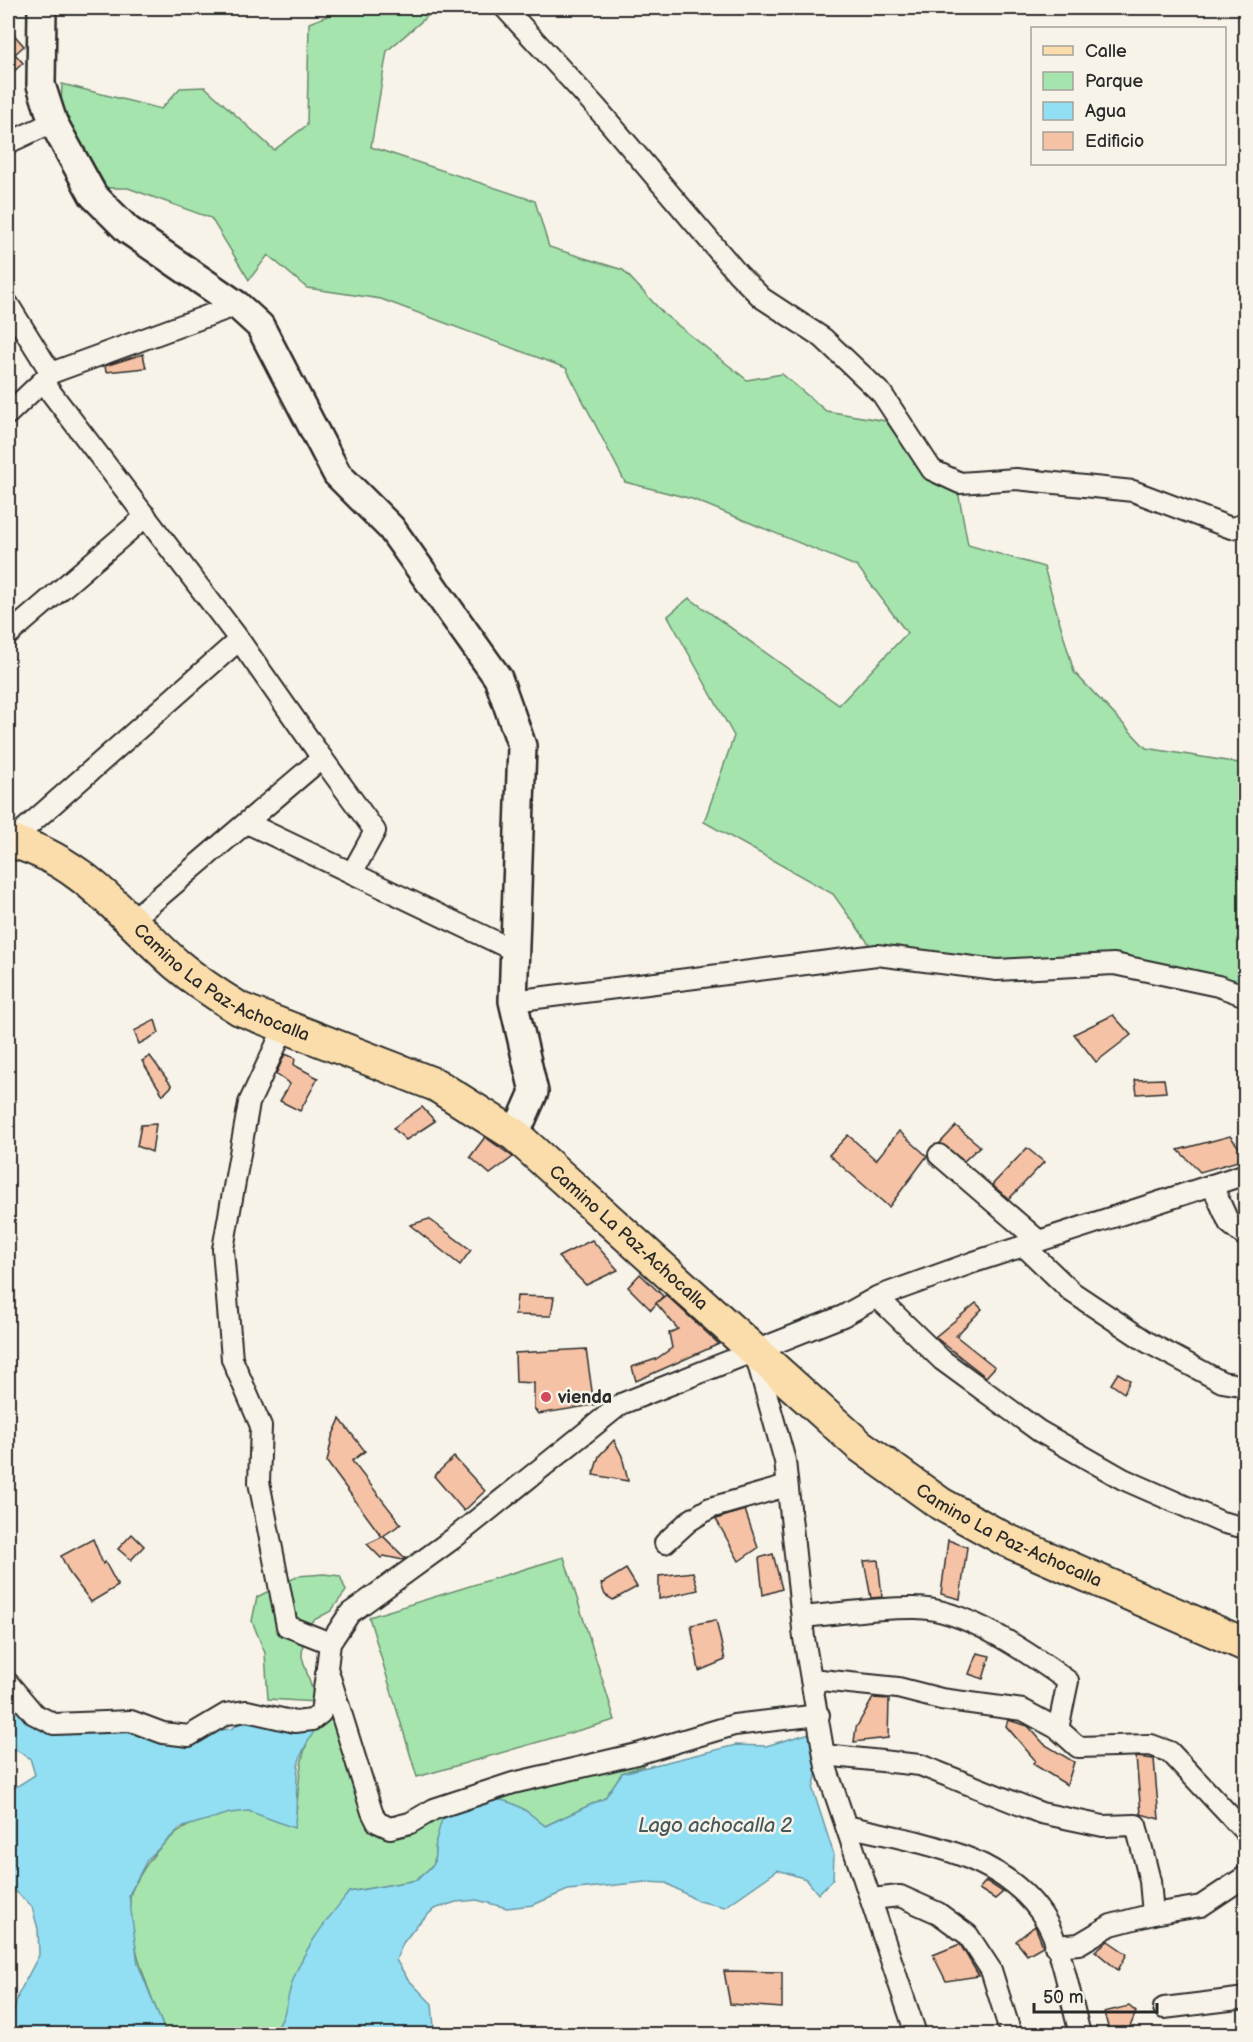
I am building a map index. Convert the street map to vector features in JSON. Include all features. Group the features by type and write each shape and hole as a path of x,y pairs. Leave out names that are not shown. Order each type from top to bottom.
{"main road":[{"path":"42,8 41,85 52,122 93,195 128,230 237,305 260,326 338,474 391,528 498,678 522,746 513,1001 534,1092 515,1135"},
{"name":"Camino La Paz-Achocalla","path":"9,841 43,853 89,881 176,963 211,991 240,1009 436,1085 515,1135 859,1445 941,1504 1006,1540 1245,1645"}],"street":[{"path":"505,8 596,107 738,274 762,298 823,338 882,394 932,470 960,483 1016,479 1133,491 1232,528 1245,524"},
{"path":"8,144 52,122"},
{"path":"8,304 51,373"},
{"path":"8,414 51,373 237,305"},
{"path":"51,373 43,381 46,386 239,640 375,831 351,873"},
{"path":"8,636 146,516"},
{"path":"9,841 239,640"},
{"path":"132,920 322,758"},
{"path":"246,823 515,951"},
{"path":"513,1001 877,955 997,970 1114,964 1218,986 1245,996"},
{"path":"285,1026 249,1103 223,1249 232,1359 261,1426 259,1482 287,1626 330,1643"},
{"path":"939,1155 1031,1243 1072,1292 1147,1342 1222,1382 1245,1386"},
{"path":"8,1683 34,1714 54,1724 131,1721 163,1733 189,1736 226,1714 247,1711 296,1722 312,1720 321,1713 330,1643 355,1610 454,1538 621,1404 843,1316 877,1297 1031,1243 1245,1174"},
{"path":"1212,1185 1228,1223 1245,1237"},
{"path":"877,1297 942,1360 1039,1431 1124,1479 1221,1522 1245,1528"},
{"path":"754,1350 785,1461 801,1617 824,1755 916,2034"},
{"path":"665,1543 689,1521 710,1508 787,1486"},
{"path":"801,1617 918,1607 940,1612 985,1628 1027,1651 1068,1681 1058,1729"},
{"path":"327,1668 372,1812 376,1822 390,1828 410,1823 434,1809 513,1783 637,1754 734,1725 819,1715"},
{"path":"811,1680 898,1688 941,1699 1023,1710 1058,1729 1078,1747 1151,1745 1170,1752 1245,1833"},
{"path":"824,1755 920,1765 1041,1813 1103,1826 1136,1825 1150,1881 1153,1914"},
{"path":"846,1826 938,1847 993,1869 1029,1895 1048,1923 1080,2034"},
{"path":"1055,1946 1079,1944 1111,1925 1153,1914 1201,1906 1245,1876"},
{"path":"871,1899 900,1896 938,1912 968,1935 991,1970 1011,2034"},
{"path":"1164,2008 1245,1998"}],"green space":[{"path":"348,8 437,8 387,51 371,147 535,201 549,247 623,270 665,315 747,380 782,374 826,411 886,421 923,475 958,491 968,545 1044,567 1074,672 1146,748 1245,764 1245,996 1114,964 997,970 877,955 833,894 704,822 734,736 668,616 689,598 839,705 907,633 858,567 692,499 625,482 566,368 381,299 307,288 268,255 249,280 211,218 128,188 107,188 61,106 62,84 161,109 180,88 205,87 274,150 307,125 309,23"},
{"path":"564,1557 615,1720 417,1777 369,1617"},
{"path":"324,1574 340,1576 346,1591 331,1611 312,1621 303,1639 302,1657 316,1702 268,1699 265,1653 252,1621 257,1597 298,1576"},
{"path":"340,1713 377,1822 637,1754 643,1766 622,1773 605,1798 545,1826 522,1808 436,1840 434,1864 417,1880 349,1892 292,1983 284,2019 273,2034 166,2034 136,1951 130,1898 133,1887 148,1863 170,1838 183,1829 213,1815 247,1811 294,1827 299,1777 306,1744 325,1720"}],"water":[{"path":"8,1669 11,1669 46,1717 129,1727 141,1713 185,1733 231,1729 257,1712 316,1728 299,1762 294,1828 249,1811 230,1813 180,1828 147,1860 129,1895 138,1964 166,2034 13,2034 11,2022 18,1995 39,1955 38,1929 32,1907 8,1884 8,1792 35,1775 30,1758 12,1748 8,1742"},
{"name":"Lago achocalla 2","path":"810,1733 820,1757 813,1790 834,1855 833,1879 818,1894 806,1879 778,1870 725,1907 698,1901 666,1883 645,1882 568,1890 533,1905 507,1908 477,1900 456,1902 434,1909 417,1925 403,1943 396,1960 407,1978 432,2004 434,2028 430,2034 273,2034 284,2015 292,1983 302,1958 316,1935 349,1892 417,1880 434,1864 436,1840 442,1819 474,1806 499,1800 522,1808 545,1826 605,1798 622,1773 736,1745 766,1746"}],"building":[{"path":"8,28 24,46 15,54 23,63 8,77"},
{"path":"143,354 146,368 106,372 105,366"},
{"path":"1113,1015 1131,1035 1096,1062 1074,1034"},
{"path":"155,1020 159,1033 139,1044 134,1031"},
{"path":"285,1054 295,1058 294,1065 318,1078 300,1111 280,1101 290,1084 276,1074"},
{"path":"150,1056 172,1086 163,1095 142,1061"},
{"path":"1164,1079 1166,1092 1137,1094 1135,1080"},
{"path":"422,1107 435,1121 406,1140 393,1128"},
{"path":"156,1124 152,1152 137,1146 141,1125"},
{"path":"956,1126 980,1146 964,1161 940,1143"},
{"path":"899,1131 927,1156 889,1207 829,1155 848,1135 876,1160"},
{"path":"1230,1136 1245,1155 1245,1159 1200,1172 1178,1150"},
{"path":"485,1137 513,1157 490,1174 470,1157"},
{"path":"1027,1148 1044,1162 1009,1199 992,1185"},
{"path":"429,1219 471,1250 460,1265 410,1225"},
{"path":"592,1240 618,1270 586,1285 558,1257"},
{"path":"640,1274 663,1296 651,1310 628,1287"},
{"path":"666,1295 719,1344 636,1381 632,1367 656,1359 672,1348 669,1333 678,1329 656,1303"},
{"path":"517,1296 554,1297 551,1316 515,1315"},
{"path":"976,1303 982,1309 956,1336 995,1367 986,1377 935,1337"},
{"path":"586,1349 594,1405 538,1414 534,1408 534,1383 516,1382 515,1353"},
{"path":"1118,1373 1130,1380 1124,1393 1111,1384"},
{"path":"340,1419 365,1451 352,1461 401,1524 383,1536 405,1558 403,1560 384,1556 381,1558 367,1544 382,1537 327,1462 332,1437"},
{"path":"614,1440 622,1456 628,1481 593,1475 599,1456"},
{"path":"454,1457 485,1491 464,1511 434,1476"},
{"path":"745,1510 758,1548 739,1561 716,1519"},
{"path":"132,1534 144,1546 131,1560 118,1549"},
{"path":"93,1539 103,1564 105,1562 118,1586 91,1602 70,1574 61,1556"},
{"path":"948,1540 967,1547 960,1599 941,1594"},
{"path":"773,1554 782,1589 763,1595 759,1558"},
{"path":"878,1560 882,1597 871,1598 864,1561"},
{"path":"626,1569 637,1587 613,1600 605,1595 601,1584"},
{"path":"693,1572 698,1590 659,1599 659,1576"},
{"path":"716,1620 725,1660 699,1671 691,1625"},
{"path":"977,1653 990,1656 983,1679 969,1674"},
{"path":"873,1698 889,1699 888,1738 854,1742 856,1728"},
{"path":"1008,1720 1028,1726 1044,1744 1074,1762 1067,1785 1033,1764 1035,1760 1006,1726"},
{"path":"1136,1757 1154,1759 1159,1819 1141,1814"},
{"path":"986,1881 1003,1892 995,1899 979,1889"},
{"path":"1035,1926 1043,1946 1027,1955 1016,1941"},
{"path":"1108,1941 1127,1954 1118,1970 1095,1951"},
{"path":"960,1944 979,1976 946,1981 933,1955"},
{"path":"724,1971 782,1972 782,2008 730,2004"},
{"path":"1129,2006 1136,2012 1127,2034 1110,2034 1104,2012"}],"place":[{"name":"vienda","path":"546,1397"}]}
